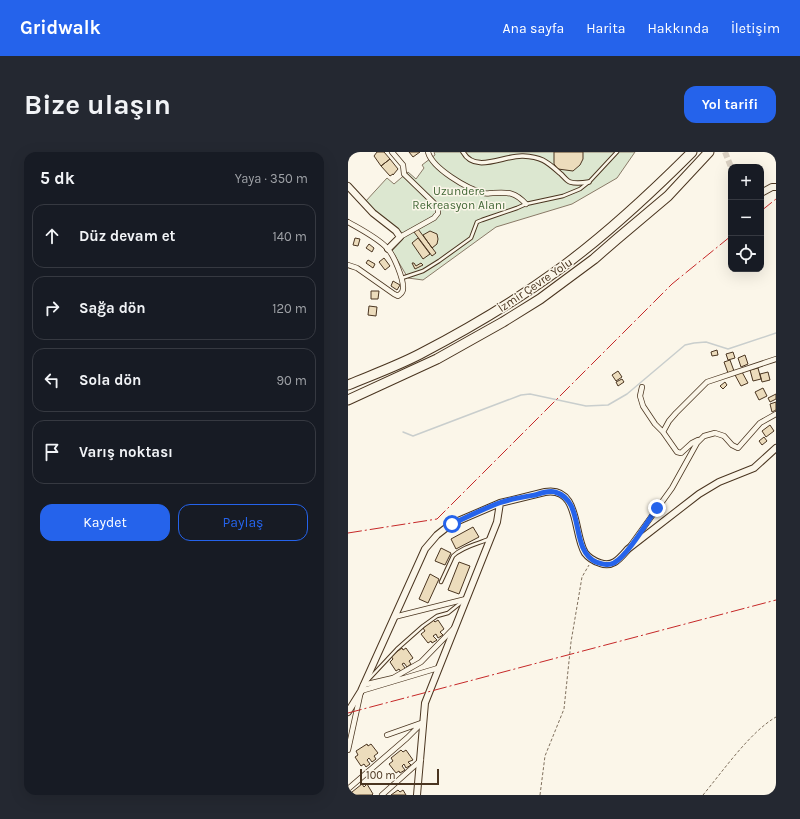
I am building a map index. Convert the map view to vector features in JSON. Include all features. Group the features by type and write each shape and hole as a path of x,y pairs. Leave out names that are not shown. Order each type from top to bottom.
{"highway":[{"name":"İzmir Çevre Yolu","path":"348,385 418,355 512,302 558,270 608,230 657,187 692,152"},
{"name":"İzmir Çevre Yolu","path":"348,400 436,359 503,322 540,299 594,260 629,230 668,196 709,152"}],"street":[{"path":"388,249 400,237 434,218 438,213 438,207 404,174 403,165 392,152"},
{"path":"428,152 429,156 440,169 464,184 485,194 505,192 514,194 526,204"},
{"path":"463,152 471,161 479,164 522,156 541,158 568,182 589,182"},
{"path":"348,186 373,214 396,231 400,237"},
{"path":"764,191 772,186 776,187"},
{"path":"348,222 388,249 402,278 402,294 398,296 357,268 348,265"},
{"path":"663,432 669,421 676,413 707,382 776,359"},
{"path":"642,386 640,396 643,406 654,424 663,432 677,452 681,453 692,443 704,436 715,433 724,436 732,445 738,448 760,424 776,414"},
{"path":"348,712 362,688 425,549 437,534 452,524 500,503 552,491 561,494 572,506 583,550 586,554 601,564 609,564 619,559 628,549 672,488 697,443 704,436"},
{"path":"628,549 699,494 719,482 754,468 776,448"},
{"path":"417,795 425,702 497,522 500,503"},
{"path":"394,617 466,599"},
{"path":"362,688 393,678 415,666 421,662 454,628"},
{"path":"362,688 438,668"},
{"path":"348,750 362,688"},
{"path":"387,735 423,722"},
{"path":"348,789 407,738 423,722"},
{"path":"382,795 421,760"}],"lane":[{"path":"402,278 423,271 439,262 471,238 477,222 526,204 563,196 580,189 589,182 617,152"},
{"path":"441,582 453,556 460,550 490,539"},
{"path":"362,688 397,649 423,626 438,616 448,613 466,599"}],"path":[{"path":"540,795 545,756 564,709 571,642 582,577 592,559"},
{"path":"703,795 751,738 769,721 776,717"}],"green space":[{"name":"Uzundere Rekreasyon Alanı","path":"434,152 635,152 617,178 572,204 496,227 423,280 408,278 392,251 403,239 401,233 365,202 387,178 394,184 408,172 416,179 424,168 422,165 435,155"}],"building":[{"path":"377,152 384,152 390,159 381,166 374,156"},
{"path":"409,152 420,152 413,157"},
{"path":"554,152 583,152 583,159 580,165 573,171 558,169 554,164"},
{"path":"390,159 398,169 393,175 390,176 381,166"},
{"path":"418,229 436,253 432,256 414,232"},
{"path":"430,231 437,234 438,239 437,244 432,248 423,235"},
{"path":"355,238 360,239 358,246 353,245"},
{"path":"418,238 430,254 423,259 412,243"},
{"path":"369,244 374,248 372,252 366,248"},
{"path":"384,258 390,266 385,270 379,262"},
{"path":"368,260 375,264 373,268 366,263"},
{"path":"412,263 416,266 421,263 423,265 415,269"},
{"path":"393,281 400,285 397,290 391,286"},
{"path":"371,291 379,291 378,299 371,299"},
{"path":"369,306 377,307 376,316 368,315"},
{"path":"717,350 718,355 712,356 711,352"},
{"path":"733,352 735,358 728,360 726,354"},
{"path":"745,355 748,364 741,367 738,358"},
{"path":"730,360 734,371 728,373 724,362"},
{"path":"758,368 761,379 753,381 750,370"},
{"path":"618,371 622,377 616,381 612,375"},
{"path":"742,372 748,383 741,386 735,375"},
{"path":"768,372 770,380 762,382 760,374"},
{"path":"622,379 624,382 618,386 616,382"},
{"path":"725,382 727,385 723,389 720,386"},
{"path":"763,388 767,396 759,400 755,392"},
{"path":"776,394 776,399 770,402 768,398"},
{"path":"776,402 776,410 772,412 770,404"},
{"path":"770,425 774,431 766,437 762,431"},
{"path":"764,437 767,441 762,445 759,441"},
{"path":"473,527 479,537 456,549 451,539"},
{"path":"441,548 451,553 445,565 435,561"},
{"path":"459,562 470,566 459,594 448,590"},
{"path":"430,574 439,579 428,603 419,599"},
{"path":"433,620 435,622 438,620 444,629 440,632 443,635 438,638 436,634 433,636 437,640 432,643 431,641 428,643 421,634 425,631 423,628"},
{"path":"402,648 403,650 406,648 413,658 409,661 411,664 407,667 404,663 402,664 405,668 401,672 399,669 396,671 390,662 393,659 391,656"},
{"path":"367,744 368,746 371,744 378,753 374,756 376,759 372,762 369,758 367,760 370,764 366,767 364,764 361,766 355,757 358,755 356,751"},
{"path":"401,750 403,752 406,750 413,760 408,762 411,765 406,768 404,764 402,766 405,770 400,773 399,771 396,773 389,764 393,761 391,758"},
{"path":"362,784 364,787 367,784 373,794 372,795 354,795 352,792"},
{"path":"398,790 400,792 403,790 406,795 391,795"}],"waterway":[{"path":"403,432 413,436 521,395 530,394 586,406 608,405 627,394 685,345 706,342 728,349 776,333"}],"tunnel":[{"path":"725,152 730,164"}],"power":[{"path":"764,209 776,199"},
{"path":"348,533 437,519 672,284 728,238"},
{"path":"348,713 776,600"}],"route":[{"path":"452,524 500,503 545,492 556,492 561,494 572,506 583,550 596,562 601,564 609,564 614,563 628,549 657,508"}]}
